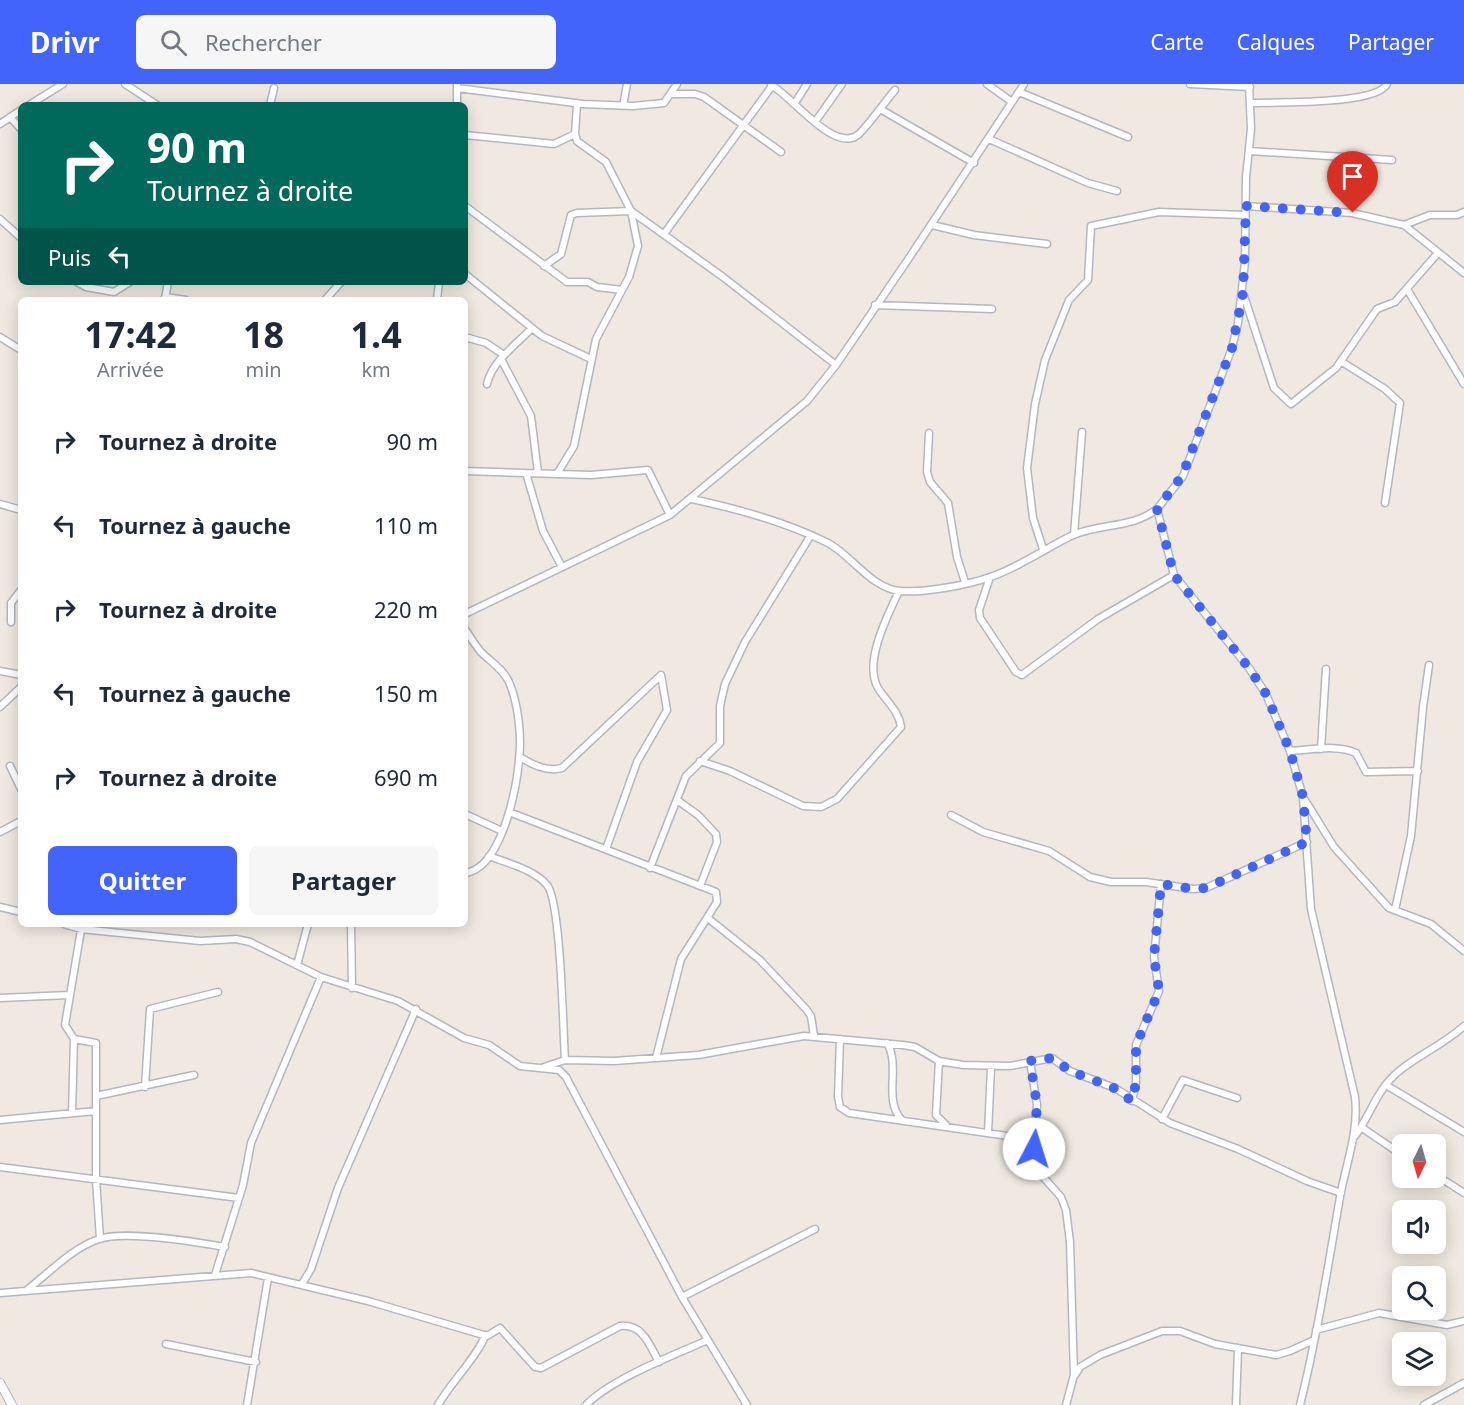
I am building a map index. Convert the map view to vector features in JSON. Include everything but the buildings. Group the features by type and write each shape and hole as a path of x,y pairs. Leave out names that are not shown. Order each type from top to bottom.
{"street":[{"path":"34,102 63,84"},
{"path":"125,84 152,102"},
{"path":"624,106 627,84"},
{"path":"457,102 457,86 577,104 658,105 664,103 677,84"},
{"path":"795,103 807,84"},
{"path":"815,122 842,84"},
{"path":"987,84 1012,102"},
{"path":"468,613 670,514 692,499 807,401 836,365 932,225 1024,84"},
{"path":"692,499 768,519 811,535 845,554 876,582 899,591 990,577 1074,535 1141,519 1157,509 1182,476 1232,348 1243,293 1250,86 1190,84"},
{"path":"1251,103 1358,97 1379,92 1387,84"},
{"path":"664,234 770,85 795,103 815,122 841,139 857,135 895,90"},
{"path":"271,102 274,88"},
{"path":"1019,92 1128,136"},
{"path":"672,94 695,94 704,97 781,152"},
{"path":"557,474 574,446 591,359 602,325 622,290 637,256 638,246 631,211 606,162 599,154 581,145 575,134 577,104"},
{"path":"880,109 974,163"},
{"path":"0,124 18,112"},
{"path":"10,117 18,126"},
{"path":"468,135 554,144 575,134"},
{"path":"989,139 1088,183 1117,191"},
{"path":"1249,151 1392,160"},
{"path":"1246,206 1353,213 1404,225 1437,254 1464,273"},
{"path":"468,208 567,282 589,282 597,287 622,290"},
{"path":"544,266 561,254 572,215 631,211 836,365"},
{"path":"1043,549 1033,519 1027,468 1035,404 1045,360 1069,300 1088,280 1091,226 1159,212 1245,215"},
{"path":"1404,225 1430,215 1457,215 1464,212"},
{"path":"0,219 18,235"},
{"path":"932,225 974,235 1047,244"},
{"path":"1243,293 1274,388 1288,404 1297,401 1342,362 1377,309 1392,304 1437,254"},
{"path":"468,276 550,341 573,348 591,359"},
{"path":"82,285 114,292 125,285"},
{"path":"1407,289 1464,384"},
{"path":"114,292 114,297"},
{"path":"875,305 992,309"},
{"path":"487,384 502,357 532,328"},
{"path":"0,337 18,348"},
{"path":"468,338 486,343 502,357 531,416 538,473"},
{"path":"1342,362 1385,389 1400,403 1385,503"},
{"path":"1074,535 1082,432"},
{"path":"929,433 927,471 930,482 948,503 957,557 965,582"},
{"path":"468,471 604,474 648,470 670,514"},
{"path":"526,473 543,531 562,567"},
{"path":"0,504 18,509"},
{"path":"1157,509 1174,575 1249,668 1266,694 1290,751 1303,797 1311,909 1355,1097 1357,1116 1355,1137 1341,1193 1300,1405"},
{"path":"650,868 686,776 720,742 722,693 746,642 811,535"},
{"path":"990,577 980,610 980,618 1017,672 1022,675 1098,620 1174,575"},
{"path":"700,760 730,771 803,806 821,807 837,799 901,727 900,718 875,682 874,660 880,632 899,591"},
{"path":"11,622 11,603 18,594"},
{"path":"468,634 479,650 508,680 515,699 520,757 509,812 502,831 489,856 473,872 468,873"},
{"path":"1395,910 1411,836 1429,665"},
{"path":"1321,749 1326,669"},
{"path":"0,671 18,674"},
{"path":"520,757 534,766 554,770 562,768 661,675 667,710 637,762 606,849"},
{"path":"0,707 18,690"},
{"path":"1290,751 1321,749 1353,751 1366,772 1418,771"},
{"path":"10,766 18,783"},
{"path":"1303,797 1334,847 1389,908 1431,924 1464,951"},
{"path":"677,800 698,815 716,834 717,842 700,886"},
{"path":"509,812 716,892 717,897 709,919 681,959 656,1058"},
{"path":"468,815 502,831"},
{"path":"951,815 983,832 1049,851 1090,877 1111,882 1161,884 1193,889 1206,888 1307,842"},
{"path":"0,832 18,823"},
{"path":"489,856 542,879 551,891 559,945 565,1060"},
{"path":"1132,1101 1136,1083 1136,1045 1159,991 1154,957 1161,884"},
{"path":"0,907 18,911"},
{"path":"709,919 760,960 801,1004 811,1016 814,1036"},
{"path":"72,1113 74,1039 65,1025 82,927"},
{"path":"90,927 200,941 243,940 321,976 352,988 398,1000 464,1038 489,1045 520,1066 559,1070 566,1077 682,1297 747,1405"},
{"path":"297,965 307,927"},
{"path":"351,927 352,988"},
{"path":"215,1275 239,1198 251,1143 321,976"},
{"path":"145,1087 150,1010 218,992"},
{"path":"0,998 69,995"},
{"path":"302,1284 311,1269 338,1188 416,1009"},
{"path":"1355,1137 1376,1097 1399,1071 1446,1042 1464,1026"},
{"path":"544,1067 565,1060 698,1055 814,1036 915,1047 939,1061 991,1067 1021,1065 1030,1061 1052,1058 1070,1071 1114,1088 1162,1119 1238,1149 1307,1181 1341,1193"},
{"path":"74,1039 96,1043 96,1179 100,1239"},
{"path":"840,1039 838,1097 840,1107 849,1113 1035,1140"},
{"path":"886,1043 894,1060 894,1107 901,1119"},
{"path":"939,1061 936,1115 947,1127"},
{"path":"1030,1061 1037,1105 1032,1160 1061,1197 1066,1210 1074,1375 1066,1405"},
{"path":"988,1133 991,1067"},
{"path":"96,1096 194,1075"},
{"path":"1162,1119 1184,1080 1238,1098"},
{"path":"1386,1085 1464,1132"},
{"path":"0,1120 96,1111"},
{"path":"1361,1127 1392,1148"},
{"path":"0,1167 239,1198"},
{"path":"1446,1181 1464,1193"},
{"path":"682,1297 815,1229"},
{"path":"27,1290 67,1258 100,1239 179,1240 225,1247"},
{"path":"0,1293 237,1272 302,1284 425,1316 485,1335 502,1328 535,1368 541,1368 620,1326 630,1325 637,1328 646,1338 659,1362"},
{"path":"247,1405 256,1362 268,1278"},
{"path":"1316,1330 1379,1313 1447,1325 1464,1321"},
{"path":"1074,1375 1080,1367 1100,1355 1162,1331 1180,1331 1215,1344 1276,1355 1314,1340"},
{"path":"438,1405 447,1388 478,1351 485,1335"},
{"path":"586,1405 601,1393 659,1362 708,1340"},
{"path":"166,1344 256,1362"},
{"path":"1236,1405 1238,1348"},
{"path":"0,1383 12,1405"},
{"path":"1424,1405 1464,1383"}],"route":[{"path":"1034,1149 1037,1105 1030,1061 1052,1058 1070,1071 1114,1088 1132,1101 1136,1083 1136,1045 1159,991 1154,957 1161,884 1193,889 1206,888 1307,842 1303,797 1290,751 1266,694 1249,668 1174,575 1162,539 1157,509 1179,484 1232,348 1243,293 1246,206 1315,208 1353,213"}]}
